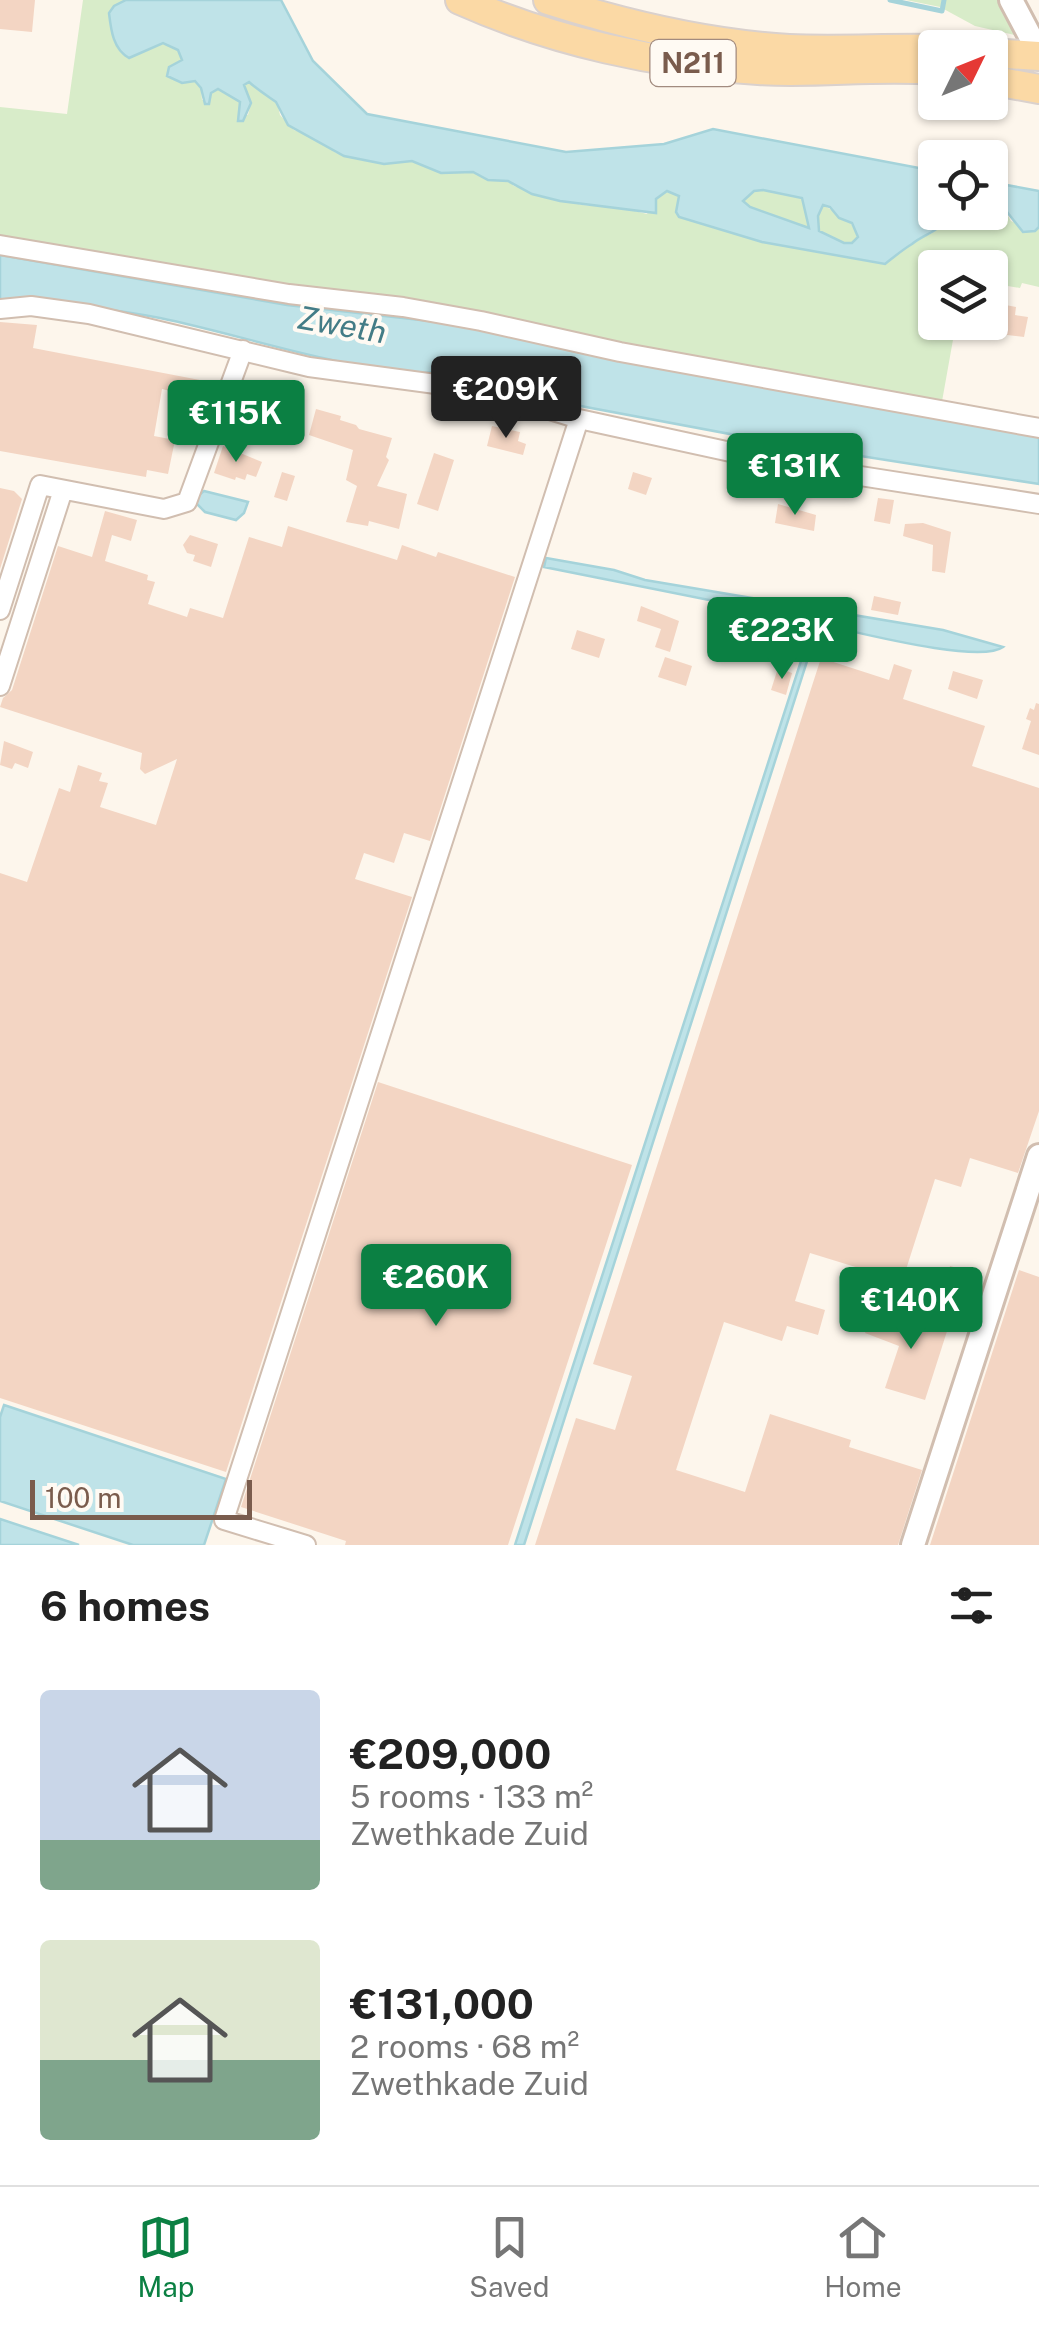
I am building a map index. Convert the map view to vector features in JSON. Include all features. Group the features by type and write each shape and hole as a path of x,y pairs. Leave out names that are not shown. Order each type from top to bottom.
{"main road":[{"name":"N211","path":"460,0 574,40 716,67 798,72 918,70"},
{"name":"N211","path":"548,0 637,26 720,42 830,50 918,49"},
{"path":"1008,53 1039,54"},
{"path":"1008,83 1039,89"}],"street":[{"path":"1011,2 1039,54"},
{"path":"0,245 289,294 480,320 620,352 1039,428"},
{"path":"0,309 31,306 89,314 309,367 488,391 580,420 790,465 1039,504"},
{"path":"0,610 40,485 164,508 187,502 243,350"},
{"path":"306,1545 224,1520 580,420"},
{"path":"0,686 64,490"},
{"path":"913,1545 1039,1156"}],"green space":[{"path":"83,0 126,0 109,14 113,39 124,56 163,43 178,50 182,60 178,64 188,81 201,88 202,100 211,100 210,93 218,89 240,102 239,114 248,115 251,103 244,85 249,82 277,102 280,115 294,130 317,139 336,153 384,164 412,161 453,173 473,172 488,180 508,180 514,186 582,205 619,207 647,214 656,199 667,191 679,196 679,217 762,242 884,264 937,230 1008,230 1008,216 1011,221 1035,231 1039,227 1039,287 1022,283 1020,288 1008,286 1008,250 918,250 918,340 953,340 941,407 895,393 887,396 0,237 0,107 67,114"},
{"path":"906,0 1002,0 1019,36 1008,34 1008,30 975,26 940,7"},
{"path":"763,190 802,198 809,229 750,207 742,200"},
{"path":"823,205 849,220 858,237 852,243 819,232 818,216"}],"water":[{"path":"126,0 281,0 313,61 367,114 566,152 664,144 713,129 918,168 918,230 934,230 885,264 762,242 679,217 679,196 667,191 656,199 656,213 560,201 473,172 441,173 412,161 384,164 344,156 288,125 276,102 249,82 244,85 251,103 243,121 238,121 240,102 218,89 211,93 209,104 205,104 195,81 182,83 167,76 169,67 182,60 178,50 163,43 129,58 119,50 109,13","holes":["763,190 802,198 809,228 743,201 754,191","823,205 839,218 852,223 858,237 852,243 819,231 818,216"]},
{"path":"1008,185 1039,191 1039,227 1023,232 1008,213"},
{"name":"Zweth","path":"0,255 287,305 447,323 1039,436 1039,484 778,443 543,399 477,373 469,378 461,370 389,370 140,314 0,301"},
{"path":"204,491 248,502 244,513 236,520 205,512 193,500"},
{"path":"546,558 614,570 645,580 943,630 1003,647 971,652 946,650 828,626 817,630 524,1545 515,1545 814,621 544,567"},
{"path":"4,1405 226,1479 204,1545 133,1545 0,1501 0,1417"},
{"path":"0,1519 79,1545 0,1545"}],"building":[{"path":"0,0 35,0 32,32 0,29"},
{"path":"1008,305 1016,307 1015,315 1028,317 1024,337 1008,335"},
{"path":"0,322 37,325 33,348 205,381 203,391 211,393 208,406 194,403 195,397 162,389 154,436 175,440 168,474 147,470 146,477 0,451"},
{"path":"252,387 274,393 264,423 239,417"},
{"path":"316,409 341,416 340,420 359,429 392,438 386,457 389,460 377,486 407,494 399,529 369,521 368,526 346,522 357,486 346,480 353,450 309,435"},
{"path":"492,426 520,432 518,441 526,444 523,455 487,446"},
{"path":"223,446 262,462 256,477 247,474 245,480 235,480 214,473"},
{"path":"434,453 454,460 438,511 417,504"},
{"path":"282,472 295,476 287,501 274,497"},
{"path":"633,472 652,478 646,495 628,489"},
{"path":"0,488 14,491 22,499 0,569"},
{"path":"878,498 894,500 890,524 874,521"},
{"path":"778,504 816,515 814,531 775,523"},
{"path":"105,511 137,520 131,541 112,535 105,561 148,575 147,580 155,582 148,604 187,617 190,608 223,618 249,537 282,547 288,526 397,560 402,545 436,557 438,552 515,577 430,841 404,833 394,863 364,853 355,879 412,897 226,1472 0,1398 0,873 27,882 59,788 70,792 78,765 102,773 99,781 108,783 100,807 156,825 177,759 145,774 140,769 142,753 0,707 12,690 58,546 92,557"},
{"path":"923,523 951,532 945,573 932,571 933,545 903,536 905,524"},
{"path":"190,535 218,544 211,567 193,561 195,555 187,553 183,545"},
{"path":"874,596 901,602 898,615 871,610"},
{"path":"641,606 679,621 670,652 655,647 661,629 637,621"},
{"path":"747,624 776,632 771,651 741,644"},
{"path":"577,630 605,639 599,658 571,649"},
{"path":"665,657 692,666 686,686 658,677"},
{"path":"821,658 889,680 894,664 912,670 903,699 985,726 972,766 1039,788 1039,1111 1018,1173 970,1158 961,1187 935,1179 902,1282 882,1276 872,1311 844,1303 848,1292 854,1294 862,1269 810,1253 795,1301 825,1310 818,1335 787,1326 782,1341 724,1322 676,1470 745,1492 770,1414 851,1440 849,1447 922,1470 898,1545 535,1545 576,1418 615,1430 632,1376 593,1364"},
{"path":"778,668 792,673 786,695 771,690"},
{"path":"953,671 983,680 977,699 948,689"},
{"path":"1036,703 1039,755 1022,749 1031,721 1026,719"},
{"path":"4,741 33,752 28,768 15,763 12,769 0,765"},
{"path":"378,1082 632,1165 508,1545 345,1545 346,1541 241,1507"},
{"path":"950,1266 964,1270 956,1295 935,1288 940,1272 948,1273"},
{"path":"1019,1270 1039,1277 1039,1545 930,1545"},
{"path":"910,1313 949,1325 925,1400 885,1388 899,1346 865,1333 872,1314 905,1327"}],"waterway":[{"path":"890,0 942,11 944,0"}]}
